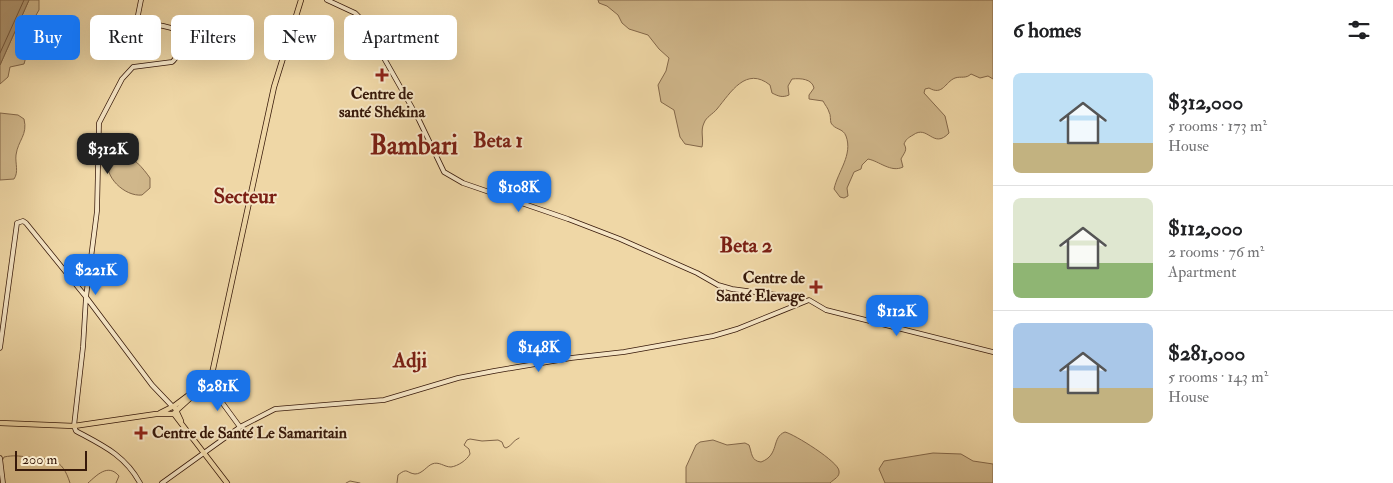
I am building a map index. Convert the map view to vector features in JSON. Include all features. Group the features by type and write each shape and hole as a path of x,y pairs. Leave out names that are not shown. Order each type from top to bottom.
{"main road":[{"path":"0,423 74,426 156,414 173,410 200,389 209,385 274,86 301,0"},
{"path":"173,410 227,483"}],"street":[{"path":"140,483 124,461 114,452 76,431 74,426 93,232 98,211 99,123 101,116 122,79 133,67 172,62 176,59 184,44 182,34 177,30 140,22 138,15 141,0"},
{"path":"327,0 355,13 363,21 419,120 447,176 462,184 568,219 634,245 697,273 718,285 732,289 778,295 802,302"},
{"path":"0,348 16,223 20,221 26,223 86,297 173,410"},
{"path":"162,483 205,454 240,427 275,409 384,400 458,378 713,336 737,329 809,300 826,310 993,352"},
{"path":"209,385 240,427"},
{"path":"0,458 3,483"}],"shaded area":[{"path":"29,0 39,0 39,10 36,15 22,15"},
{"path":"598,0 993,0 993,79 988,76 980,78 971,74 955,78 944,88 938,90 925,89 924,93 945,116 949,133 939,139 923,132 918,132 908,138 904,144 906,150 901,159 903,167 894,169 868,159 861,169 854,172 847,188 848,196 844,198 840,197 834,189 848,150 846,136 831,123 830,113 823,101 809,99 809,95 814,88 809,81 792,79 788,86 789,95 778,96 772,93 770,85 761,80 754,78 746,80 734,89 705,121 702,129 702,147 685,144 680,137 674,110 661,102 658,85 666,71 669,58 648,35 629,29 622,23 618,15 607,6 599,3"},
{"path":"15,31 15,60 25,60 24,64 10,67 8,77 0,84 0,65"},
{"path":"0,113 18,115 24,119 25,129 17,150 14,179 0,180"},
{"path":"120,153 141,166 150,178 150,188 142,195 129,193 116,184 112,178 109,172 109,158"},
{"path":"785,432 806,443 832,461 839,471 838,476 830,483 686,483 686,467 696,445 700,442 713,440 727,445 745,443 749,445 755,460 761,462 771,455 778,438"},
{"path":"933,453 961,454 973,461 993,464 993,483 885,483 879,469 884,461"}],"water":[{"path":"0,0 29,0 22,15 15,15 15,31 0,65"}],"waterway":[{"path":"397,483 398,475 404,471 418,474 435,463 451,467 462,462 470,454 469,449 464,445 467,440 498,440 506,448 519,438"},
{"path":"2,461 4,457 13,456 49,459 55,461 63,468 70,483"},
{"path":"88,483 107,470 111,470 119,476 116,483"},
{"path":"346,483 350,481 360,483"}],"place":[{"name":"Centre de santé Shékina","path":"382,75"},
{"name":"Centre de Santé Elevage","path":"816,287"},
{"name":"Centre de Santé Le Samaritain","path":"141,433"}],"district":[{"name":"Beta 1","path":"498,140"},
{"name":"Bambari","path":"414,146"},
{"name":"Secteur","path":"245,196"},
{"name":"Beta 2","path":"746,245"},
{"name":"Adji","path":"410,360"}]}
